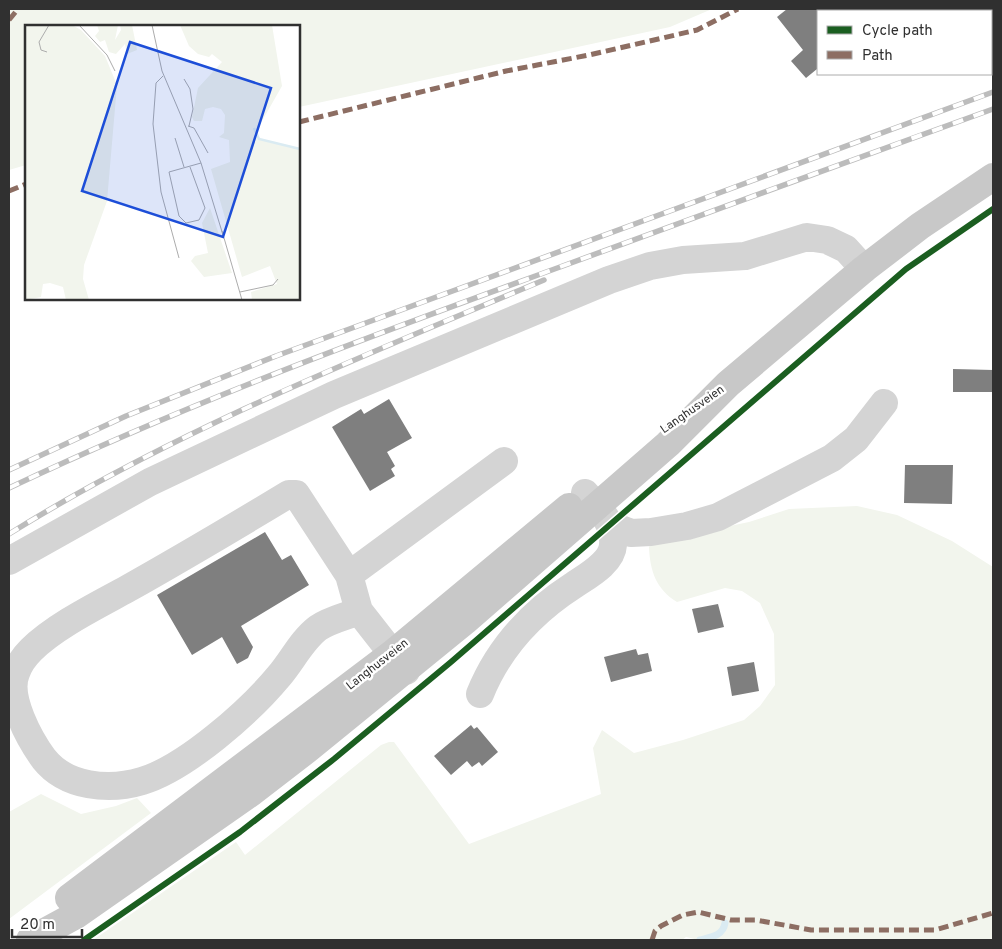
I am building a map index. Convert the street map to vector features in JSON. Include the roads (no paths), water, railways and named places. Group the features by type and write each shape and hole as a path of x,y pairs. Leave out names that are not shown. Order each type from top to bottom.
{"main road":[{"name":"Langhusveien","path":"23,940 66,900 399,663 598,508 668,444 728,384 864,269 920,226 993,177"},
{"name":"Langhusveien","path":"30,940 76,915 252,792 399,663"}],"lane":[{"path":"9,561 150,482 317,403 609,280 658,265 683,260 745,256 807,237 827,240 846,249 864,269"},
{"path":"598,508 631,533 687,526 718,517 832,458 856,439 884,403"},
{"path":"349,575 504,461"},
{"path":"359,611 319,628 251,707 189,756 141,782 98,786 68,778 57,772 41,754 16,707 13,690 16,672 21,662 42,641 83,614 289,494 296,494 349,575 359,611 399,663"},
{"path":"480,694 499,658 524,625 556,597 584,578 607,558 613,547 598,508"}],"waterway":[{"path":"700,940 712,937 722,931 725,923"}],"railway":[{"path":"9,470 126,416 276,356 993,92"},
{"path":"9,488 144,427 351,344 993,109"},
{"path":"9,534 73,496 204,428 339,366 544,280"}]}
